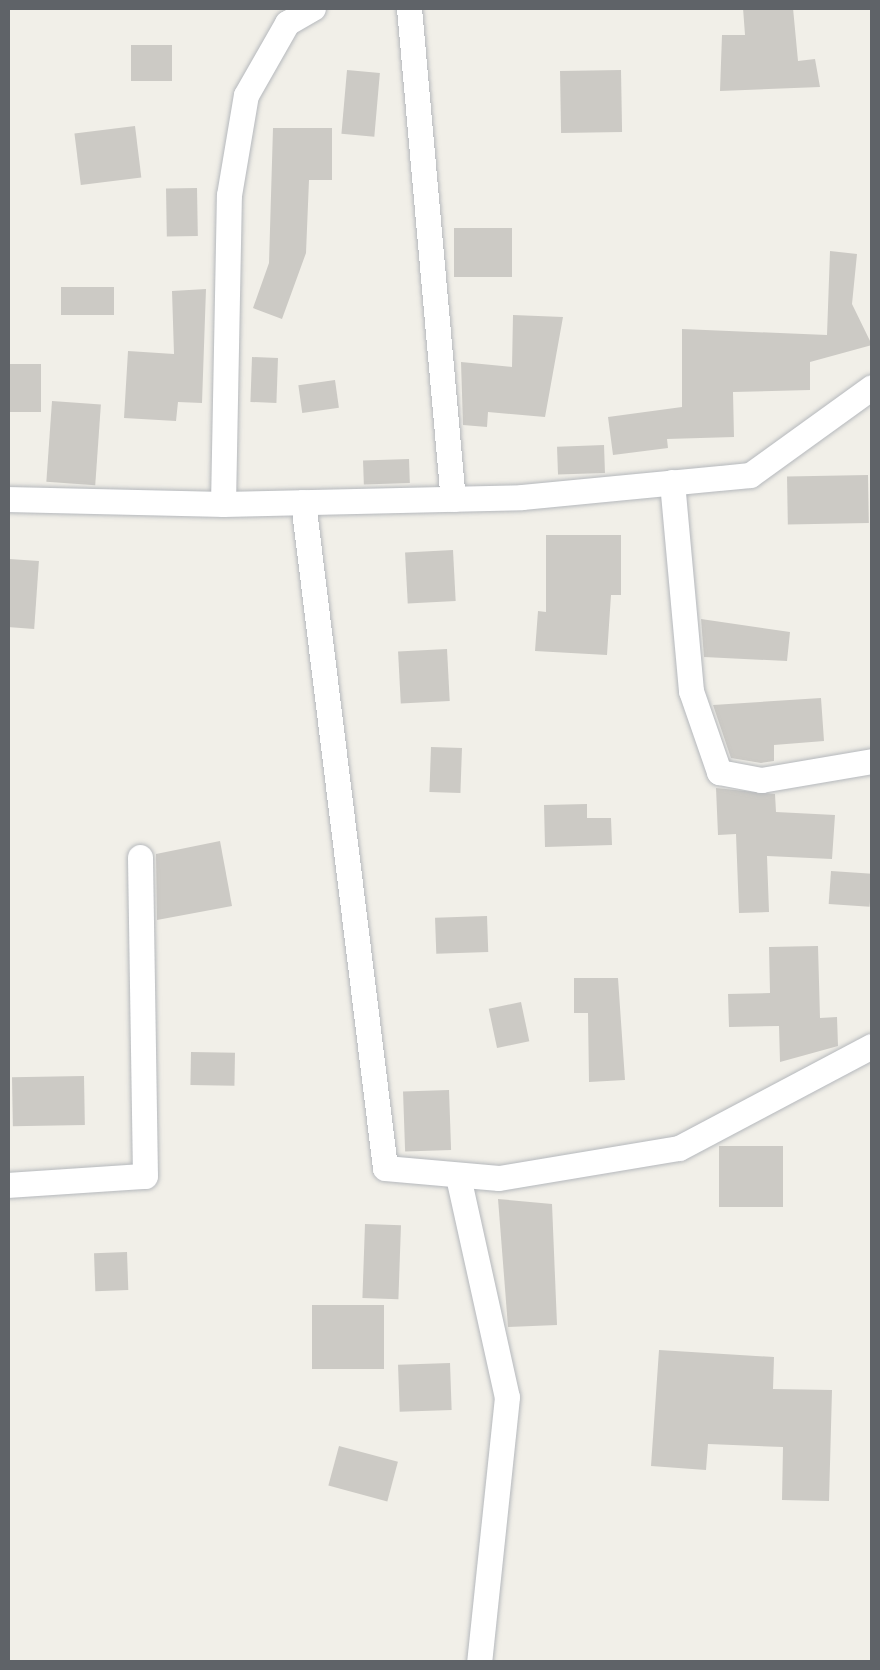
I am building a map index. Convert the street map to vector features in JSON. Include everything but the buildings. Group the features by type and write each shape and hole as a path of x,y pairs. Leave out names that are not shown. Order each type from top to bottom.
{"street":[{"path":"223,504 230,195 246,94 286,24 314,8"},
{"path":"410,8 453,499"},
{"path":"8,499 223,504 453,499 750,475 872,386"},
{"path":"672,482 691,691 719,772 761,780 872,761"},
{"path":"303,502 385,1168 459,1181 679,1148 872,1046"},
{"path":"8,1186 145,1176 140,857"},
{"path":"459,1181 507,1397 479,1662"}]}
